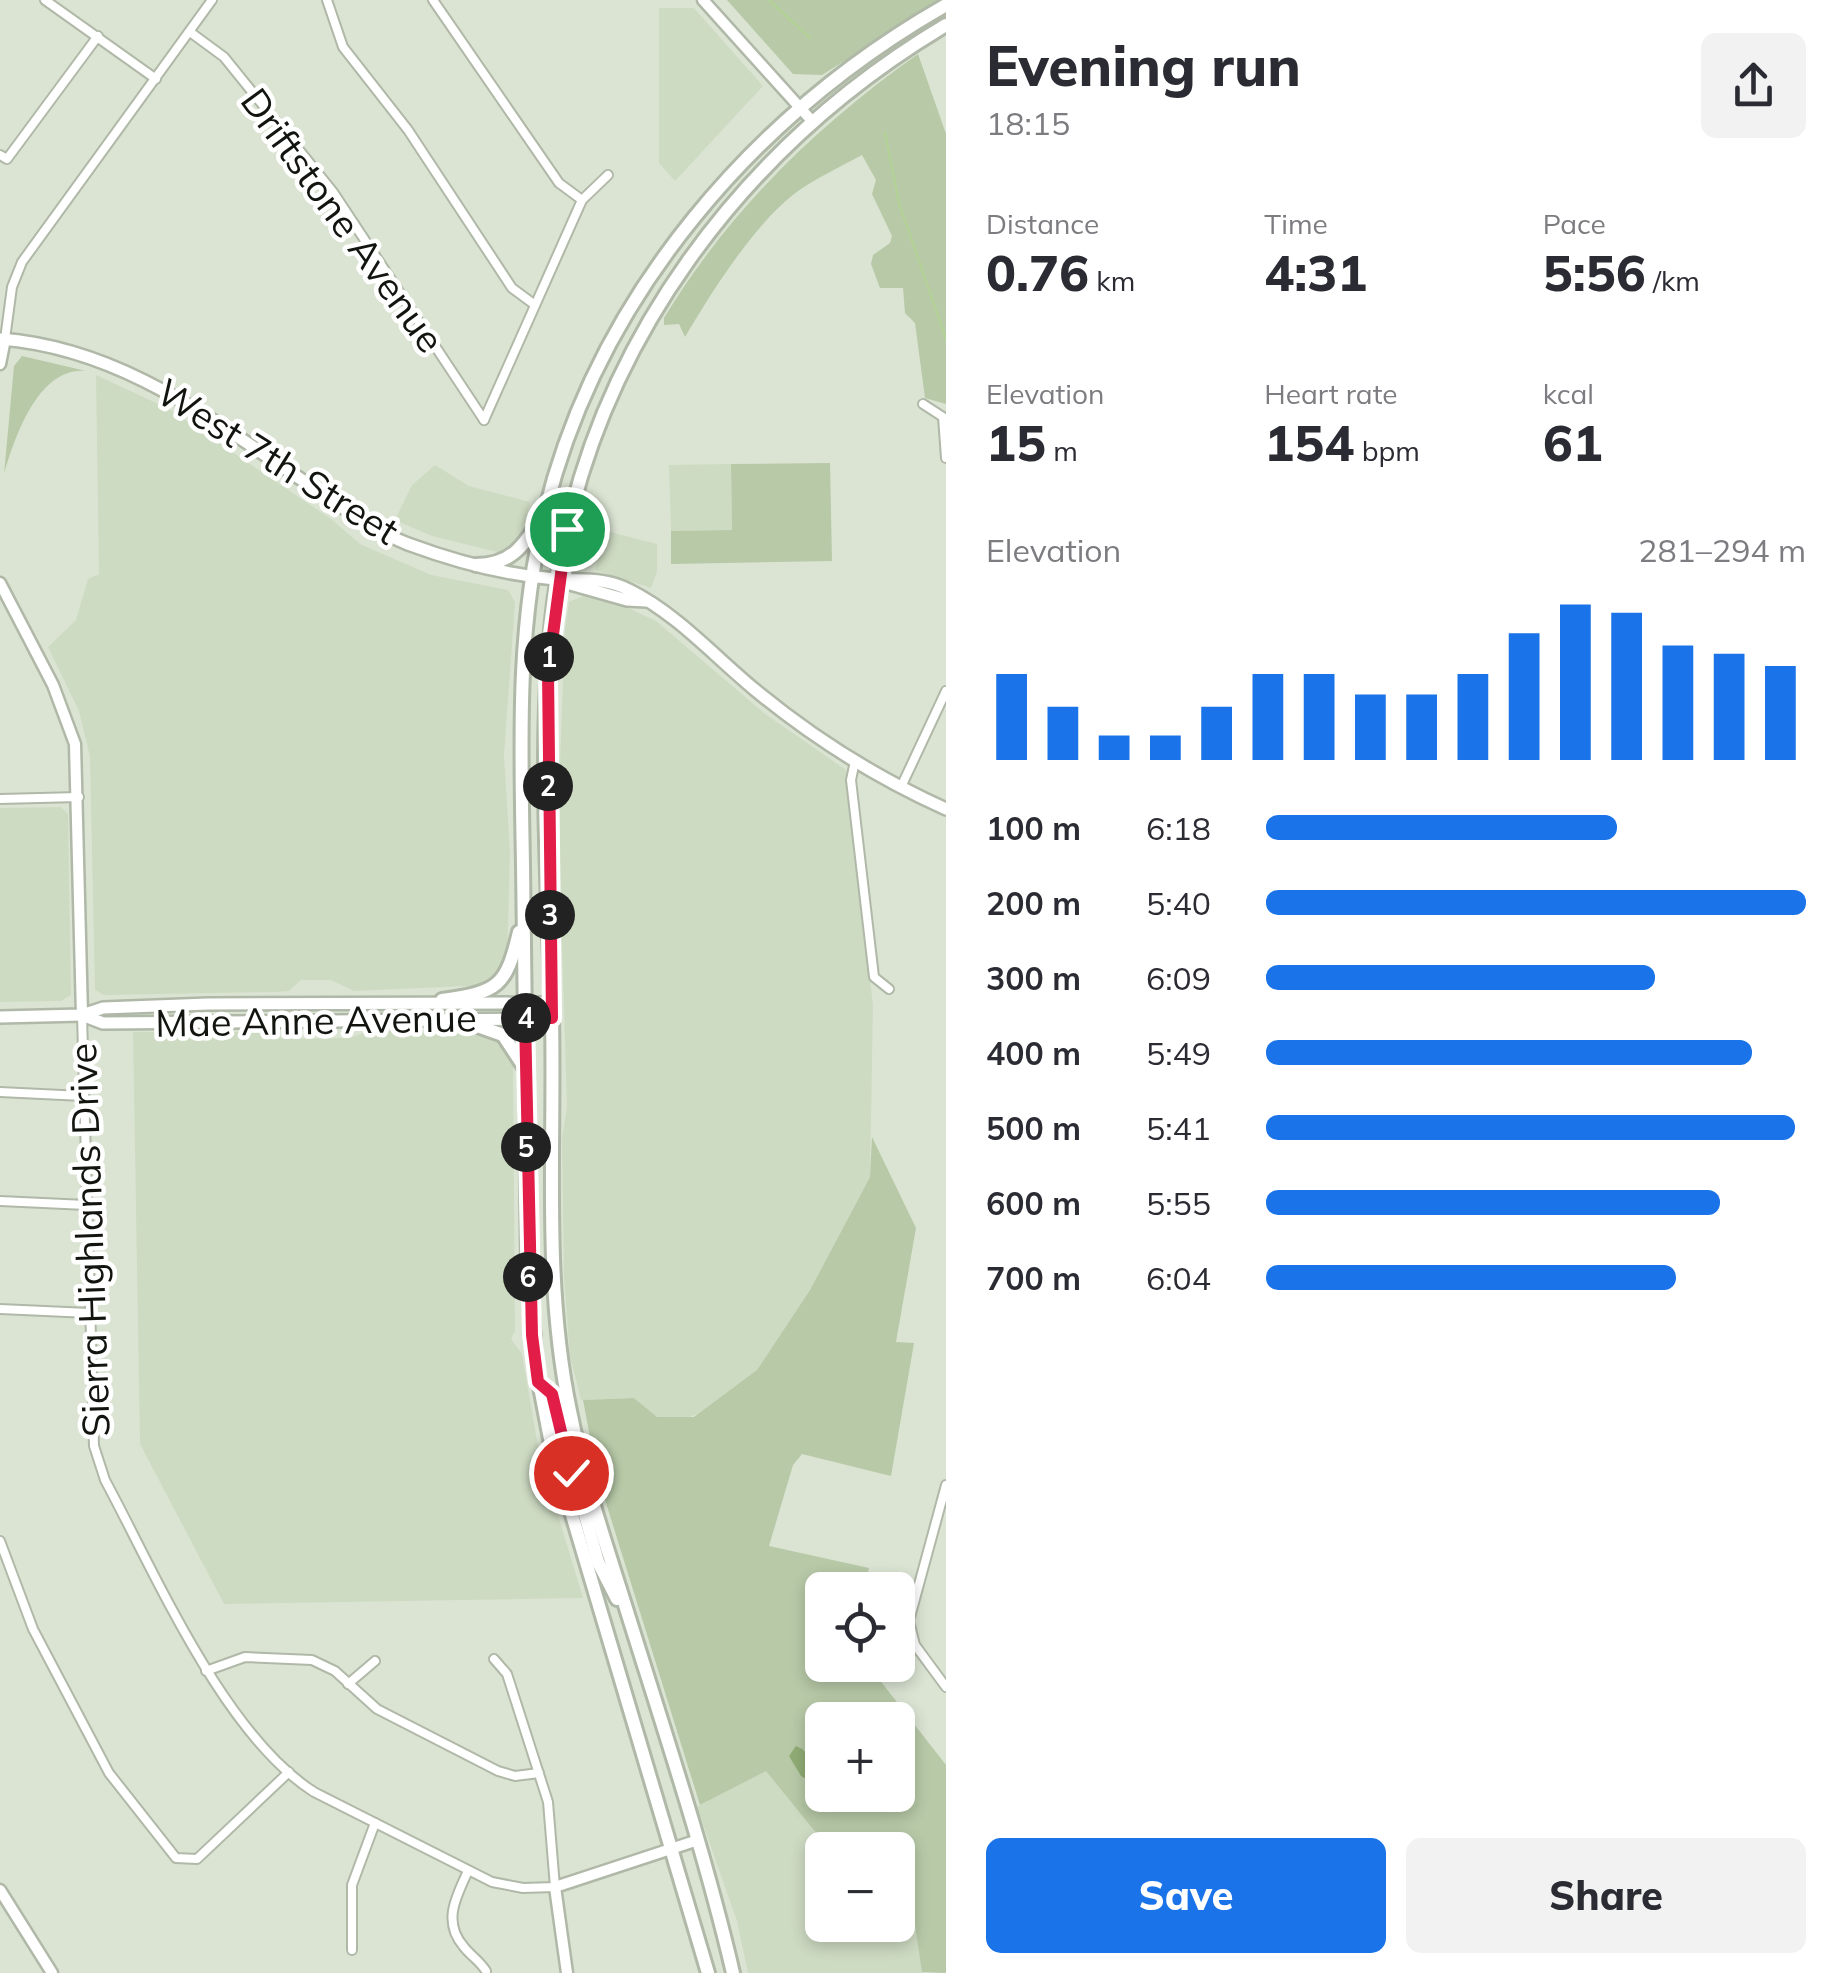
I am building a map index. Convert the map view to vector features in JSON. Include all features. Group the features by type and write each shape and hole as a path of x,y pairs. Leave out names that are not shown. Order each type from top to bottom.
{"main road":[{"path":"708,1973 674,1848 560,1476 538,1382 528,1289 521,674 532,575 545,512 578,412 634,300 707,202 799,106 946,5"},
{"path":"733,1973 698,1840 585,1474 562,1366 556,1310 547,704 557,579 586,462 648,319 726,209 812,121 873,71 946,24"},
{"name":"West 7th Street","path":"2,339 64,349 140,376 378,530 476,564 557,579 610,583 683,625 780,709 855,761 946,809"},
{"path":"476,564 493,565 515,554 545,512"},
{"path":"442,1000 484,993 503,980 523,915"},
{"name":"Mae Anne Avenue","path":"0,1017 82,1015 104,1008 208,1004 442,1000 551,1003"},
{"name":"Mae Anne Avenue","path":"82,1015 104,1022 552,1018"},
{"path":"458,1019 492,1029 510,1041 525,1071 526,1093"},
{"path":"538,1382 552,1394 598,1562 629,1618"}],"street":[{"path":"45,0 156,79"},
{"path":"0,364 12,287 22,262 212,0"},
{"path":"327,0 342,47 408,130 512,288 535,305 582,200 608,176"},
{"path":"433,0 560,183 582,200"},
{"path":"703,0 812,121"},
{"name":"Driftstone Avenue","path":"190,32 224,58 332,192 484,420 535,305"},
{"path":"0,155 7,159 98,36"},
{"path":"924,404 944,417 946,458"},
{"name":"Sierra Highlands Drive","path":"0,584 62,705 75,744 92,1429 99,1464 206,1670 288,1772 314,1792 468,1871 508,1886 555,1886 698,1840"},
{"path":"901,787 946,691"},
{"path":"855,761 851,780 874,976 890,989"},
{"path":"0,799 78,797"},
{"path":"0,1092 84,1096"},
{"path":"0,1201 86,1205"},
{"path":"0,1309 90,1313"},
{"path":"946,1485 909,1630 915,1645 946,1687"},
{"path":"0,1541 33,1629 109,1773 176,1858 196,1860 288,1772"},
{"path":"206,1670 237,1658 292,1656 325,1665 377,1709 498,1770 515,1776 539,1773"},
{"path":"494,1659 507,1674 550,1812 555,1886 568,1973"},
{"path":"348,1684 376,1660"},
{"path":"352,1950 352,1885 375,1824"},
{"path":"468,1871 454,1901 452,1922 459,1941 486,1971"},
{"path":"0,1890 52,1973"}],"shaded area":[{"path":"727,0 941,0 822,75 793,74"},
{"path":"659,8 694,8 763,86 675,181 659,163"},
{"path":"918,54 946,134 946,404 925,398 915,323 905,313 903,288 880,288 871,264 873,255 890,243 892,236 872,194 876,180 862,155 794,194 763,224 685,337 679,324 664,325 664,318 690,278 747,205 846,109"},
{"path":"22,356 86,371 69,372 42,391 22,423 4,474 14,366"},
{"path":"96,375 169,409 331,519 360,544 431,575 508,590 515,602 504,755 510,852 507,961 488,985 354,991 331,980 301,980 289,991 275,992 104,995 95,990 90,757 79,711 48,647 76,620 88,579 99,574"},
{"path":"830,463 832,561 671,564 671,531 732,530 731,464"},
{"path":"731,464 732,530 671,531 669,465"},
{"path":"435,465 469,486 530,502 520,541 501,553 432,536 395,520 412,485"},
{"path":"606,531 657,544 657,572 651,588 595,570"},
{"path":"583,596 624,606 656,621 764,713 846,770 873,1005 870,1177 810,1290 757,1370 705,1412 683,1419 657,1417 634,1398 581,1400 570,1356 564,1277 562,1139 567,1107 558,817 565,629 569,602"},
{"path":"61,807 68,814 71,995 61,1001 0,1002 0,808"},
{"path":"477,1030 501,1040 513,1061 515,1331 511,1339 522,1354 539,1452 583,1598 224,1604 140,1444 133,1032 260,1032 285,1039 350,1038 368,1031"},
{"path":"872,1137 916,1228 896,1342 914,1343 891,1476 802,1454 793,1465 769,1546 869,1568 868,1572 805,1572 805,1682 881,1682 897,1702 805,1702 805,1750 789,1756 805,1780 805,1812 915,1812 915,1725 946,1765 946,1973 922,1972 915,1925 915,1832 815,1832 766,1771 700,1805 597,1474 583,1400 634,1398 657,1417 694,1417 757,1370 810,1290 870,1177"},
{"path":"766,1770 816,1832 805,1832 805,1942 915,1942 915,1924 923,1973 748,1973 737,1921 697,1807"}],"green space":[{"path":"796,1746 805,1751 805,1779 801,1776 789,1756"}],"waterway":[{"path":"769,0 810,38"},
{"path":"885,133 899,203 946,339"}],"route":[{"path":"567,529 551,624 548,672 552,1018 525,1018 532,1335 538,1382 552,1394 571,1473"}]}
